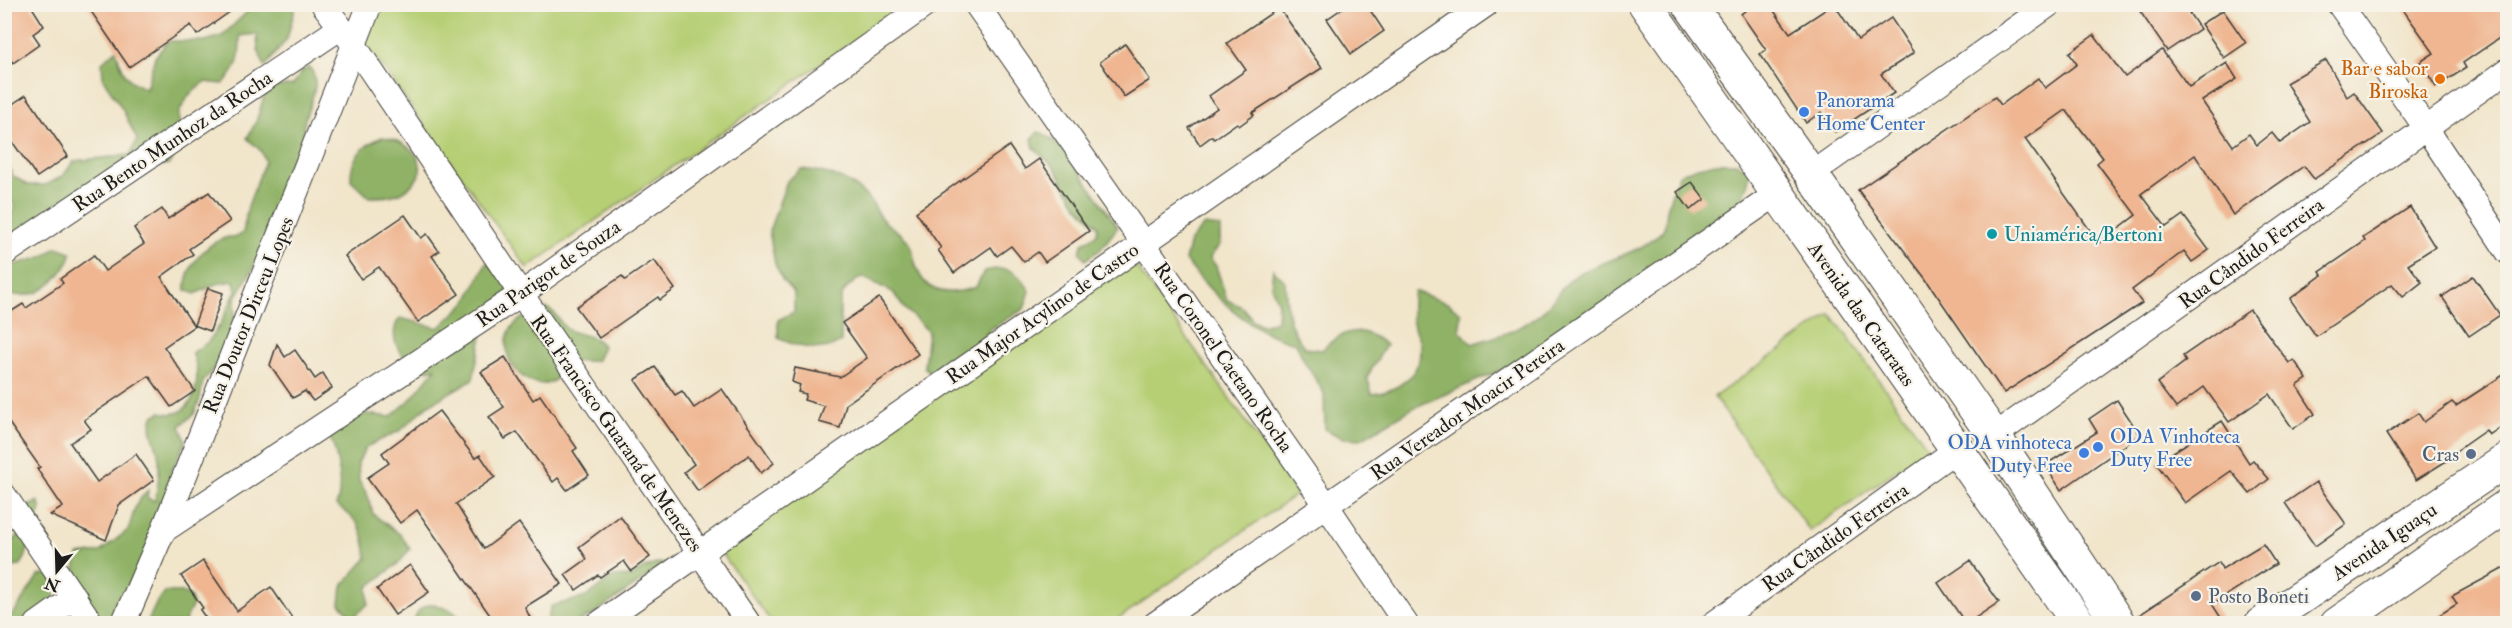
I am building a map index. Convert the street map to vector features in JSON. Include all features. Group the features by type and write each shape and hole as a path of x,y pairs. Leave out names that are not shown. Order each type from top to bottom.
{"main road":[{"name":"Avenida das Cataratas","path":"1645,4 2079,624"},
{"name":"Avenida das Cataratas","path":"1689,4 1994,436 2119,624"},
{"name":"Avenida Iguaçu","path":"2261,624 2508,459"},
{"name":"Avenida Iguaçu","path":"2337,624 2508,505"}],"street":[{"name":"Rua Francisco Guaraná de Menezes","path":"323,4 749,624"},
{"name":"Rua Doutor Dirceu Lopes","path":"123,624 163,531 347,36 370,4"},
{"name":"Rua Parigot de Souza","path":"163,531 521,294 927,4"},
{"name":"Rua Coronel Caetano Rocha","path":"976,4 1328,506 1406,624"},
{"name":"Rua Major Acylino de Castro","path":"598,624 1487,4"},
{"path":"1811,174 2050,4"},
{"path":"2339,4 2426,128 2508,252"},
{"name":"Rua Bento Munhoz da Rocha","path":"4,254 347,36"},
{"name":"Rua Cândido Ferreira","path":"1994,436 2508,70"},
{"name":"Rua Vereador Moacir Pereira","path":"1155,624 1778,193"},
{"name":"Rua Cândido Ferreira","path":"1713,624 1956,450"},
{"path":"4,495 92,624"},
{"path":"37,624 75,597"}],"green space":[{"path":"250,5 296,5 287,39 265,67 258,50 257,34 240,36 238,63 228,78 223,84 205,82 189,95 179,112 178,149 169,164 153,167 6,240 7,223 15,206 5,193 4,158 13,176 28,185 46,185 63,176 74,161 130,155 137,140 123,110 103,79 102,62 116,50 125,74 133,82 146,89 155,57 168,41 205,41 222,36 247,12"},
{"path":"377,5 905,5 527,268 363,40"},
{"path":"309,67 313,73 315,87 304,124 304,150 298,160 291,165 282,202 279,209 269,219 262,253 235,299 235,316 226,355 203,381 200,399 194,414 180,426 186,441 171,472 169,492 122,623 102,619 83,606 67,582 74,574 78,555 100,552 128,530 136,505 148,490 147,498 155,501 159,465 152,430 153,416 161,412 172,414 181,411 188,404 193,396 197,374 192,353 208,342 220,325 236,291 234,281 216,284 195,294 186,290 189,272 194,262 209,246 227,237 236,237 243,233 248,206 265,161 261,151 247,138 256,122 267,87 293,85 302,71"},
{"path":"1038,132 1046,135 1066,151 1118,227 1100,250 1085,260 1080,252 1083,243 1097,234 1098,226 1077,205 1055,168 1034,148 1032,139"},
{"path":"382,137 404,144 412,151 418,158 419,175 413,184 398,194 369,197 351,180 351,172 355,159 363,149"},
{"path":"1716,163 1736,163 1751,171 1741,204 1731,218 1520,362 1413,408 1361,439 1342,438 1325,429 1324,393 1304,361 1296,343 1264,331 1234,311 1185,260 1190,241 1204,225 1220,227 1220,244 1210,258 1216,266 1227,300 1242,307 1253,320 1262,325 1277,321 1278,303 1271,286 1273,269 1285,281 1291,324 1305,348 1322,350 1338,337 1353,332 1369,334 1386,345 1367,377 1372,394 1381,393 1399,386 1406,380 1417,365 1420,356 1419,339 1412,319 1414,291 1447,303 1461,313 1460,331 1472,344 1509,332 1542,312 1564,286 1580,273 1638,249 1658,236 1664,228 1669,201 1679,175 1694,168"},
{"path":"801,169 832,175 850,183 866,196 881,218 910,244 919,273 930,287 946,292 965,290 976,287 984,271 1006,269 1016,274 1030,291 1024,309 992,328 967,356 937,378 924,367 928,331 903,307 893,292 862,277 845,290 841,297 841,342 826,348 810,348 778,338 778,320 794,312 794,293 783,281 775,264 769,231 787,181"},
{"path":"57,247 71,252 68,263 54,280 34,293 5,294 6,267 42,257"},
{"path":"1131,259 1297,494 1112,623 772,623 718,548"},
{"path":"487,262 512,287 487,313 473,379 427,406 401,430 366,447 358,463 359,481 368,496 373,514 401,535 410,549 399,563 368,587 368,604 353,618 340,604 342,586 367,558 366,548 356,521 336,505 339,488 338,466 329,435 324,429 354,412 390,417 409,401 436,368 427,370 419,368 404,357 395,342 394,334 400,318 439,328 467,301"},
{"path":"546,308 553,312 567,329 596,339 603,346 597,360 570,364 552,382 542,384 525,378 518,372 508,356 506,347 507,338 514,325 536,311"},
{"path":"1831,314 1928,448 1810,531 1714,397"},
{"path":"38,501 41,509 25,558 20,566 11,567 5,559 5,550 17,537 29,506"},
{"path":"659,563 667,563 594,614 575,623 546,624 551,606 586,597 613,577 632,576 642,569"},
{"path":"51,573 55,593 43,623 5,624 38,576"},
{"path":"166,592 182,592 190,596 193,604 184,623 147,623 158,600"},
{"path":"433,604 452,611 469,623 413,623 420,610"}],"building":[{"path":"4,4 30,4 44,26 33,34 40,44 13,63 4,51"},
{"path":"86,4 241,4 197,35 191,25 129,67"},
{"path":"1349,4 1366,4 1384,31 1351,54 1327,19"},
{"path":"1754,4 1769,4 1790,33 1834,4 1858,40 1891,18 1914,53 1881,74 1894,93 1835,132 1821,112 1806,123 1760,54 1766,50 1741,14"},
{"path":"2135,4 2183,4 2200,29 2167,51"},
{"path":"2399,4 2508,4 2508,32 2463,63 2466,68 2436,87 2420,62 2434,53"},
{"path":"1279,8 1322,68 1252,113 1254,115 1239,126 1237,123 1214,139 1212,136 1200,145 1189,128 1217,108 1209,96 1246,70 1227,43"},
{"path":"2223,10 2246,43 2224,58 2201,24"},
{"path":"2094,35 2125,77 2162,50 2189,87 2227,63 2237,79 2202,101 2233,146 2249,134 2257,145 2272,133 2280,143 2310,122 2286,83 2326,60 2347,97 2354,92 2383,133 2314,179 2304,166 2233,215 2195,155 2141,194 2166,227 2183,215 2209,250 2192,262 2184,251 2132,290 2142,303 2004,393 1925,278 1858,190 1995,97 2001,105 2038,78 2045,88 2077,64 2069,53","holes":["2066,110 2103,158 2097,163 2136,215 2099,243 2025,139"]},
{"path":"1125,44 1150,80 1124,97 1100,62"},
{"path":"26,95 68,156 37,177 4,130 4,110"},
{"path":"1009,146 1025,169 1039,159 1089,231 1045,262 1038,252 1024,262 1011,246 997,256 991,247 954,273 938,250 941,248 916,212"},
{"path":"1692,182 1705,199 1690,210 1677,192"},
{"path":"209,192 230,221 189,249 193,254 161,277 194,326 164,347 195,391 171,407 149,376 84,420 91,429 70,443 97,482 136,454 154,480 119,505 106,540 50,515 63,507 37,469 40,467 4,416 4,316 23,304 26,308 63,283 60,279 94,255 105,271 144,244 134,228 162,209 168,219"},
{"path":"2410,207 2435,247 2408,264 2422,282 2403,297 2392,284 2316,336 2290,299 2322,275 2320,272 2365,241 2363,238"},
{"path":"405,215 421,238 427,234 439,251 432,256 459,294 418,322 379,267 361,279 345,256"},
{"path":"654,260 675,289 660,300 658,297 599,338 576,307 622,276 625,280"},
{"path":"2473,276 2500,315 2469,336 2442,297"},
{"path":"208,288 223,293 210,331 194,325"},
{"path":"879,298 918,354 846,404 840,428 819,422 824,406 804,400 806,394 798,392 800,385 792,382 795,368 840,377 867,358 842,323"},
{"path":"2250,310 2289,363 2294,360 2307,379 2297,386 2315,414 2293,429 2269,394 2229,422 2204,387 2176,408 2157,383 2186,361 2183,356"},
{"path":"277,344 285,357 295,350 315,379 323,373 332,388 313,401 305,391 293,398 270,365"},
{"path":"505,357 533,400 540,395 577,448 573,451 589,475 567,490 558,478 553,482 517,432 505,439 489,417 504,407 481,372"},
{"path":"655,367 675,395 682,391 694,408 722,389 774,463 761,473 749,455 698,491 684,472 694,464 635,380"},
{"path":"2508,372 2508,422 2489,435 2486,430 2446,458 2448,460 2416,480 2386,434 2418,413 2424,422 2452,402 2456,406"},
{"name":"ODA Vinhoteca Duty Free","path":"2117,400 2140,435 2061,490 2045,465 2097,432 2089,419"},
{"path":"439,411 475,458 480,455 495,477 456,504 484,549 519,523 562,584 525,607 533,624 496,624 417,510 400,523 367,478 389,463 382,453"},
{"path":"2222,421 2249,463 2253,460 2269,479 2250,494 2231,471 2185,503 2156,463"},
{"path":"2316,482 2346,524 2315,546 2285,503"},
{"path":"620,516 650,557 631,571 624,561 576,590 565,575 587,559 579,547"},
{"name":"Posto Boneti","path":"2263,544 2276,564 2212,604 2225,624 2138,624 2136,617 2219,562 2222,569"},
{"path":"203,561 237,611 271,587 296,624 210,624 200,610 203,608 181,576"},
{"path":"1970,561 1999,602 1966,624 1938,583"},
{"path":"410,565 429,592 395,615 377,589"},
{"path":"2508,566 2508,624 2425,624 2457,604 2452,596"}],"place":[{"name":"Bar e sabor Biroska","path":"2440,79"},
{"name":"Panorama Home Center","path":"1804,112"},
{"name":"Uniamérica/Bertoni","path":"1992,234"},
{"name":"ODA Vinhoteca Duty Free","path":"2098,447"},
{"name":"ODA vinhoteca Duty Free","path":"2084,453"},
{"name":"Cras","path":"2471,454"},
{"name":"Posto Boneti","path":"2196,596"}]}
